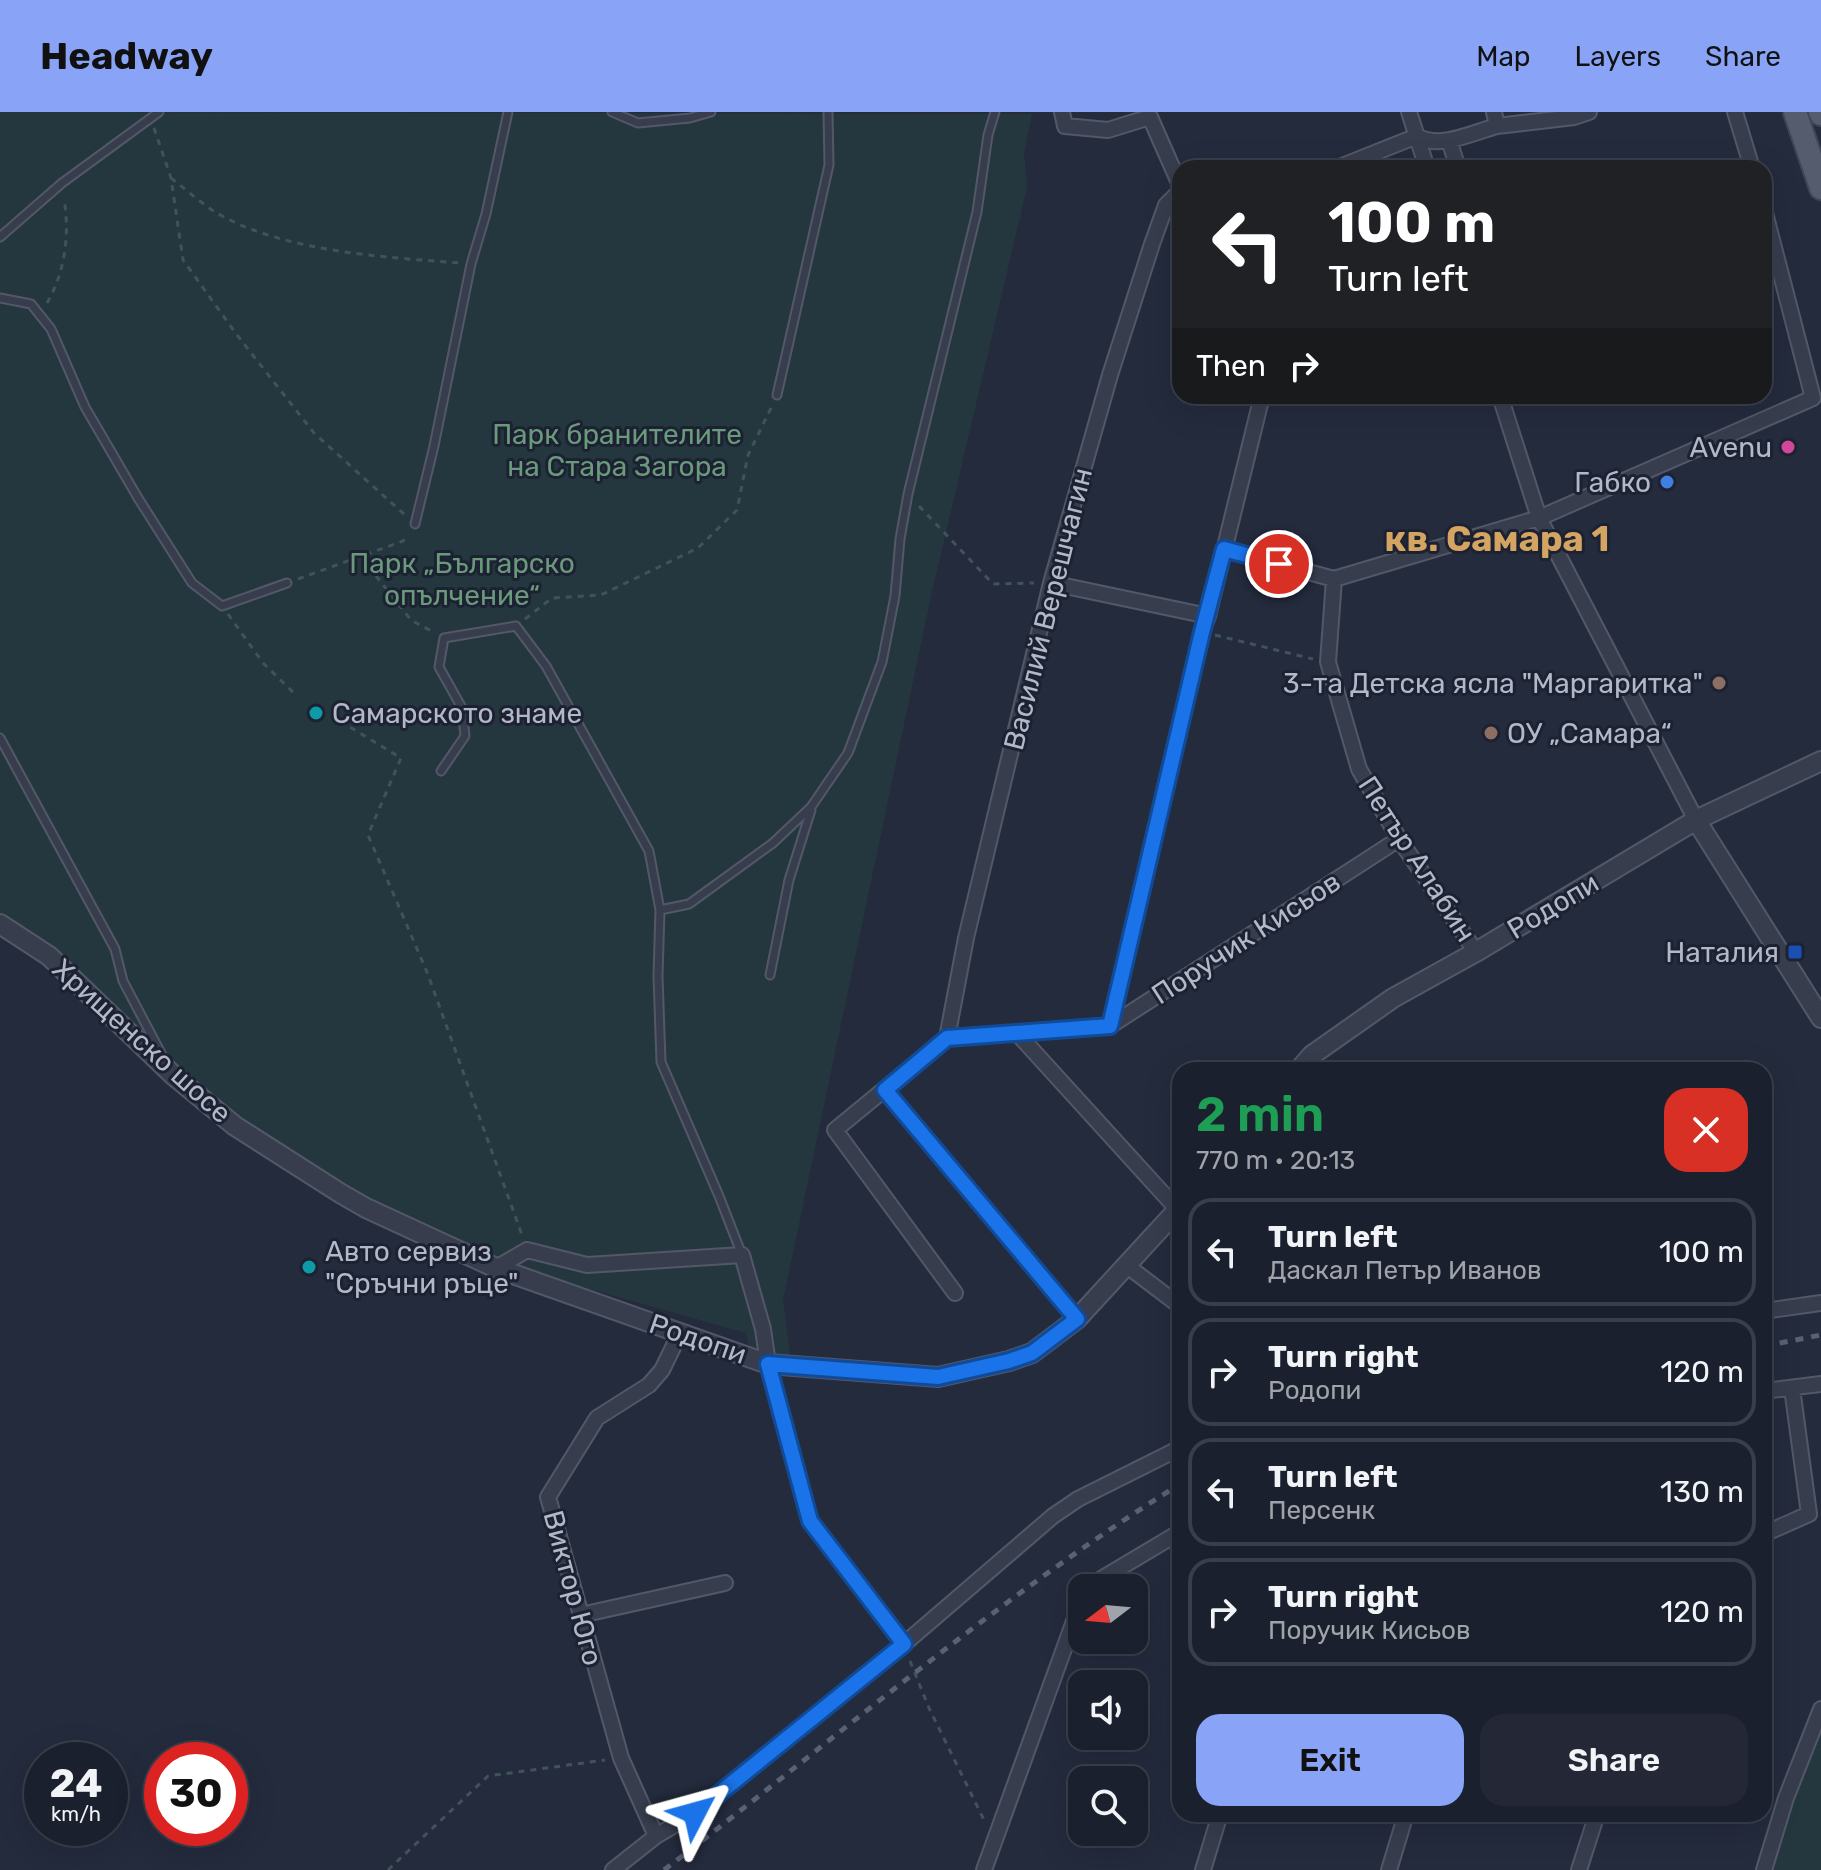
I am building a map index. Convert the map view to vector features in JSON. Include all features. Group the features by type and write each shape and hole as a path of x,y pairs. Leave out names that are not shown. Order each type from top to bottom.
{"main road":[{"path":"1795,112 1821,188"}],"street":[{"path":"1062,112 1065,126 1108,130 1150,117 1172,167"},
{"path":"1409,112 1424,160"},
{"path":"1417,136 1426,142 1449,140 1495,119 1574,117 1589,112"},
{"path":"1735,112 1750,160"},
{"path":"1358,160 1417,136"},
{"path":"1449,140 1455,160"},
{"name":"Василий Верешчагин","path":"947,1038 966,938 1051,583 1110,375 1152,244 1166,205 1172,199"},
{"path":"1224,549 1334,579 1539,518 1813,398 1772,253"},
{"path":"1110,1026 1202,632 1260,404"},
{"path":"1503,404 1539,518 1696,820 1821,1018"},
{"name":"Петър Алабин","path":"1334,579 1328,662 1359,769 1399,839 1476,952"},
{"path":"1051,583 1208,616"},
{"name":"Родопи","path":"1306,1062 1393,998 1696,820 1821,761"},
{"name":"Поручик Кисьов","path":"947,1038 1110,1026 1399,839"},
{"name":"Хрищенско шосе","path":"0,924 49,956 173,1075 235,1126 366,1208 496,1268"},
{"path":"1016,1032 1172,1201"},
{"path":"947,1038 835,1130 955,1293"},
{"path":"885,1090 1077,1319"},
{"name":"Родопи","path":"496,1268 768,1364 938,1377 1032,1353 1077,1319 1172,1216"},
{"path":"496,1268 527,1250 587,1265 742,1255 810,1521 904,1644"},
{"path":"1126,1265 1172,1300"},
{"path":"1772,1310 1821,1303"},
{"name":"Виктор Юго","path":"656,1836 621,1758 548,1497 597,1418 649,1385 662,1370 680,1333"},
{"path":"1772,1390 1821,1384"},
{"path":"1772,1530 1809,1514 1792,1388"},
{"path":"613,1870 656,1836 695,1813 904,1644 1053,1516 1078,1499 1172,1452"},
{"path":"1110,1574 1172,1537"},
{"path":"581,1615 725,1583"},
{"path":"984,1870 1068,1637"},
{"path":"1764,1870 1786,1798 1821,1709"},
{"path":"1203,1870 1218,1822"},
{"path":"1389,1870 1404,1822"},
{"path":"1579,1870 1594,1822"}],"lane":[{"path":"0,237 62,183 159,112"},
{"path":"415,524 471,264 486,214 508,112"},
{"path":"612,112 638,123 690,118 711,112"},
{"path":"777,395 829,165 828,112"},
{"path":"660,910 689,904 773,843 811,807 848,753 882,662 895,596 908,494 974,226 988,135 995,112"},
{"path":"0,298 31,304 51,329 85,407 192,583 222,606 287,583"},
{"path":"441,771 465,736 462,708 439,667 444,638 516,626 546,666 649,851 660,910 658,976 661,1062 742,1255"},
{"path":"0,738 115,949 123,981 173,1075"},
{"path":"770,975 789,880 811,807"}],"path":[{"path":"150,119 171,178 183,260 314,433 415,524 403,541 287,583"},
{"path":"171,178 215,212 271,236 375,257 471,264"},
{"path":"40,315 59,283 69,225 62,183"},
{"path":"516,626 552,598 601,595 698,548 737,510 748,455 777,395"},
{"path":"908,494 993,584 1051,583"},
{"path":"361,557 411,620 444,638"},
{"path":"222,606 263,663 295,694"},
{"path":"1202,632 1328,662"},
{"path":"340,721 401,758 368,835 427,972 527,1250"},
{"path":"904,1644 929,1708 994,1837"},
{"path":"388,1870 488,1776 621,1758"}],"green space":[{"name":"Парк „Българско опълчение“","path":"0,112 1032,114 1024,153 1027,187 931,596 783,1300 791,1362 749,1350 746,1333 508,1266 318,1173 204,1091 111,1002 0,917"},
{"path":"1821,1730 1821,1870 1772,1870 1789,1806"}],"railway":[{"path":"1772,1344 1821,1335"},
{"path":"664,1870 981,1622 1172,1489"}],"place":[{"name":"Avenu","path":"1788,447"},
{"name":"Габко","path":"1667,482"},
{"name":"3-та Детска ясла \"Маргаритка\"","path":"1719,683"},
{"name":"Самарското знаме","path":"316,713"},
{"name":"ОУ „Самара“","path":"1491,733"},
{"name":"Наталия","path":"1795,952"},
{"name":"Авто сервиз \"Сръчни ръце\"","path":"309,1267"}],"district":[{"name":"кв. Самара 1","path":"1497,538"}],"route":[{"path":"695,1813 904,1644 810,1521 768,1364 938,1377 1032,1353 1077,1319 885,1090 947,1038 1110,1026 1224,549 1279,564"}],"park label":[{"name":"Парк бранителите на Стара Загора","path":"617,450"}]}
